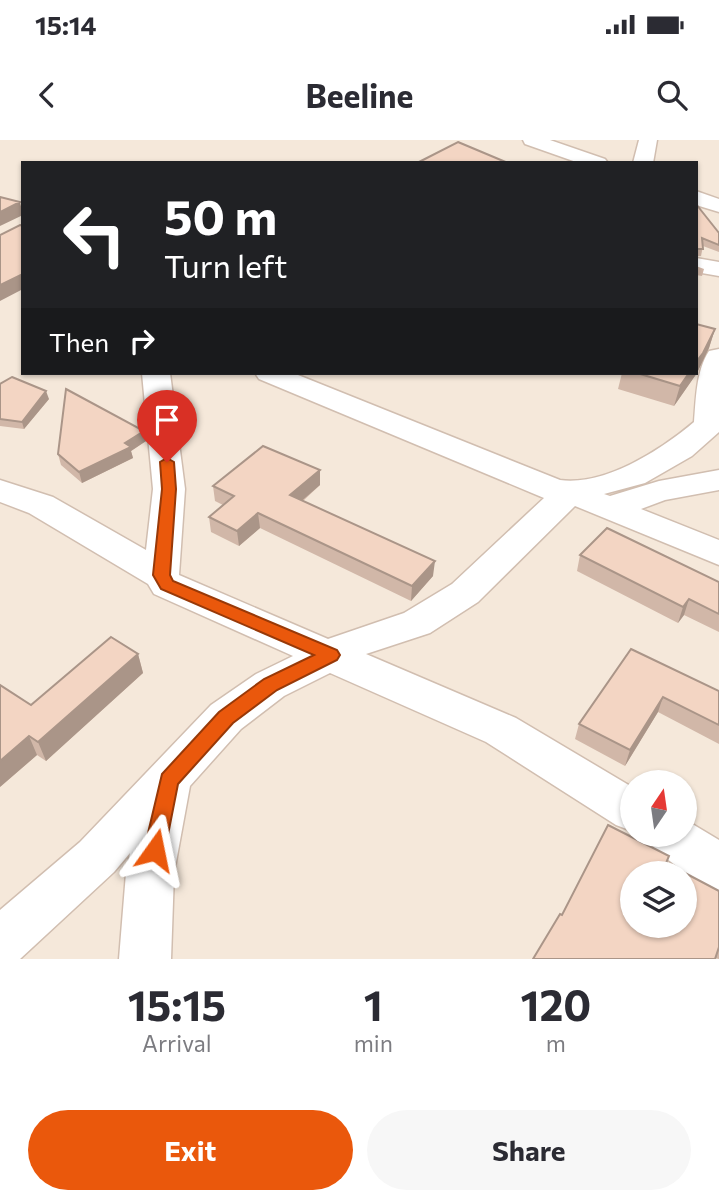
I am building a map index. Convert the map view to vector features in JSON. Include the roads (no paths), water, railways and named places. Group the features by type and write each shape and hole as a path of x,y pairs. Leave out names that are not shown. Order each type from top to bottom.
{"street":[{"path":"532,140 592,161"},
{"path":"643,161 648,140"},
{"path":"698,265 719,269"},
{"path":"0,943 97,857 226,717 270,685 354,643 417,623 465,593 570,492 634,476 681,449 709,425 711,386 719,357"},
{"path":"156,375 166,435 169,489 161,575"},
{"path":"274,375 554,490 570,492 719,552"},
{"path":"609,508 659,491 719,480"},
{"path":"0,490 41,505 161,575 167,585 501,730 620,804"},
{"path":"145,959 150,873 169,780"},
{"path":"690,847 719,869"}]}
